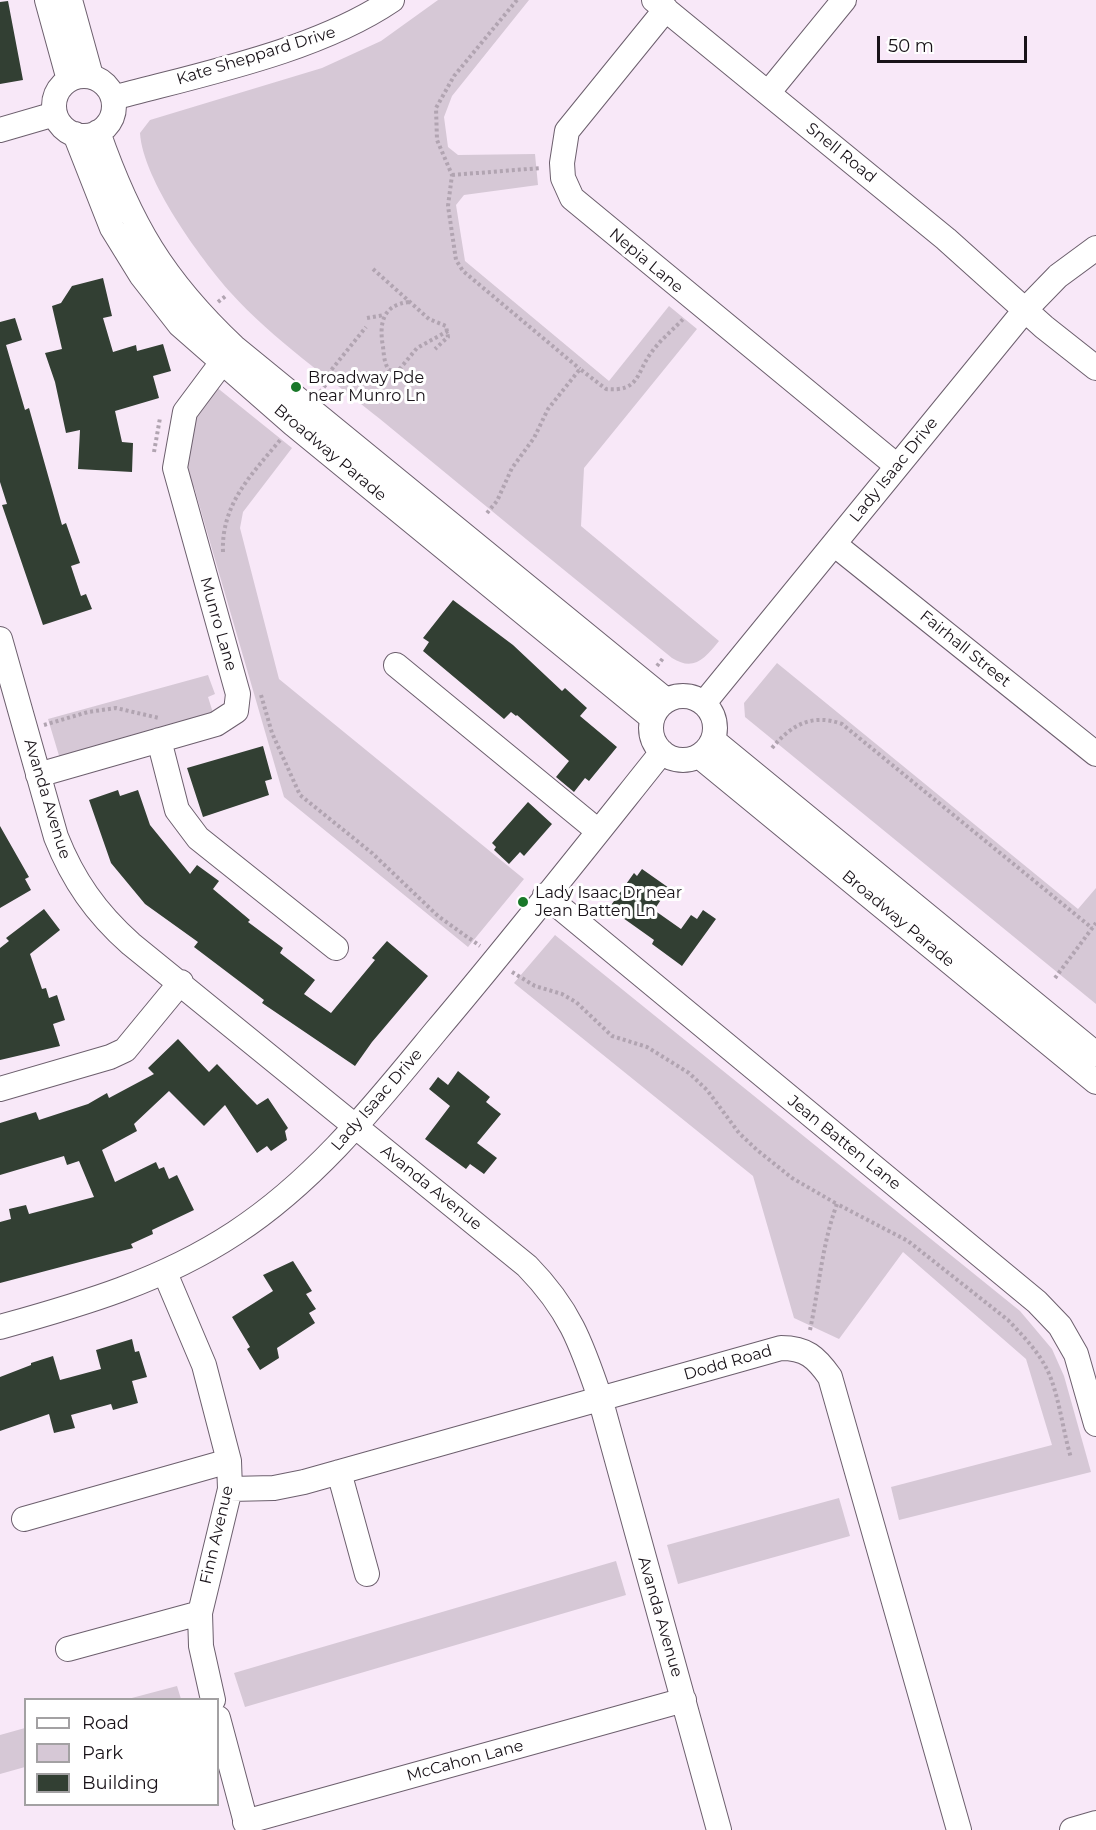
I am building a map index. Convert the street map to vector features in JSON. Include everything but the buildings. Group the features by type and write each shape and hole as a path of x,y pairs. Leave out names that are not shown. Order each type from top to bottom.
{"street":[{"path":"46,0 80,78"},
{"path":"70,0 80,78"},
{"name":"Kate Sheppard Drive","path":"113,98 322,37 365,18 392,0"},
{"path":"768,93 844,0"},
{"name":"Snell Road","path":"660,5 946,239 1025,310 1096,368"},
{"name":"Nepia Lane","path":"660,5 567,131 562,166 563,178 572,198 897,466"},
{"path":"80,78 105,84 113,98 113,114 104,128 86,133 63,126 56,114 56,94 80,78"},
{"path":"0,130 56,114"},
{"name":"Broadway Parade","path":"86,133 150,250 228,355 659,709"},
{"name":"Lady Isaac Drive","path":"704,703 1025,310 1058,276 1096,248"},
{"name":"Munro Lane","path":"38,775 163,729 216,724 236,711 238,703 234,677 175,468 185,412 228,355"},
{"name":"Fairhall Street","path":"834,544 1096,754"},
{"name":"Avanda Avenue","path":"0,639 38,775 66,863 91,904 131,944 181,982 527,1266 563,1308 576,1331 600,1398 719,1830"},
{"path":"396,665 598,831"},
{"path":"685,696 704,703 714,720 706,748 686,760 673,759 662,752 652,737 659,709 685,696"},
{"path":"163,729 177,810 198,838 336,948"},
{"name":"Broadway Parade","path":"706,748 1096,1054"},
{"name":"Broadway Parade","path":"706,748 1096,1082"},
{"name":"Lady Isaac Drive","path":"0,1327 115,1293 165,1273 207,1250 262,1214 314,1171 356,1127 496,959 662,752"},
{"name":"Jean Batten Lane","path":"545,896 1037,1302 1060,1326 1076,1354 1096,1424"},
{"path":"0,1089 110,1057 124,1050 181,982"},
{"name":"Finn Avenue","path":"165,1273 204,1365 229,1461 230,1489 200,1613 201,1646 213,1698"},
{"name":"Dodd Road","path":"230,1489 274,1488 339,1472 781,1348 796,1348 811,1353 821,1364 833,1388 959,1830"},
{"path":"24,1519 229,1461"},
{"path":"339,1472 367,1575"},
{"path":"68,1649 200,1613"},
{"name":"McCahon Lane","path":"247,1826 684,1700"},
{"path":"219,1722 247,1826"},
{"path":"1072,1830 1096,1823"}],"path":[{"path":"517,0 454,76 436,108 437,140 452,175 448,206 456,260 463,271 606,389 629,386 646,365 649,354 698,304"},
{"path":"452,175 562,166"},
{"path":"373,268 429,319 446,326 448,331 445,342 435,349"},
{"path":"408,302 392,306 385,315 381,327 386,366 393,373 402,367 417,348 448,331"},
{"path":"367,318 385,315"},
{"path":"224,560 222,538 231,504 240,488 300,416 366,327"},
{"path":"487,513 497,501 512,468 534,438 548,409 580,369"},
{"path":"155,458 156,430 163,411"},
{"path":"259,688 272,733 300,795 372,853 438,916 535,986 562,994 576,1002 612,1036 646,1047 689,1073 707,1089 739,1133 792,1178 908,1241 1008,1320 1038,1354 1050,1376 1071,1458"},
{"path":"26,731 88,712 116,708 163,729"},
{"path":"772,748 800,723 821,719 842,724 1092,928"},
{"path":"1055,978 1096,923"},
{"path":"810,1330 822,1275 828,1228 837,1204"}],"green space":[{"path":"438,0 529,0 452,96 444,117 448,147 458,155 535,154 538,185 464,195 456,205 465,261 609,381 669,306 697,329 584,468 581,526 719,641 704,658 693,663 687,664 672,658 265,327 231,293 204,260 175,218 151,173 140,133 150,120 322,68 381,41"},
{"path":"215,386 292,448 243,512 240,528 279,679 524,879 468,947 284,797 194,487 188,489 184,456 187,433 197,412"},
{"path":"777,663 1078,909 1096,888 1096,1004 745,717 744,703"},
{"path":"208,675 215,694 208,697 214,716 60,759 48,719"},
{"path":"555,935 1020,1311 1052,1349 1064,1376 1091,1472 899,1520 891,1487 1052,1445 1026,1359 903,1252 839,1339 794,1318 753,1176 514,983"},
{"path":"839,1498 850,1536 678,1584 667,1545"},
{"path":"616,1561 626,1595 245,1707 234,1673"},
{"path":"177,1686 181,1698 132,1698"},
{"path":"24,1728 24,1767 0,1774 0,1735"}],"place":[{"name":"Broadway Pde near Munro Ln","path":"296,387"},
{"name":"Lady Isaac Dr near Jean Batten Ln","path":"523,902"}]}
